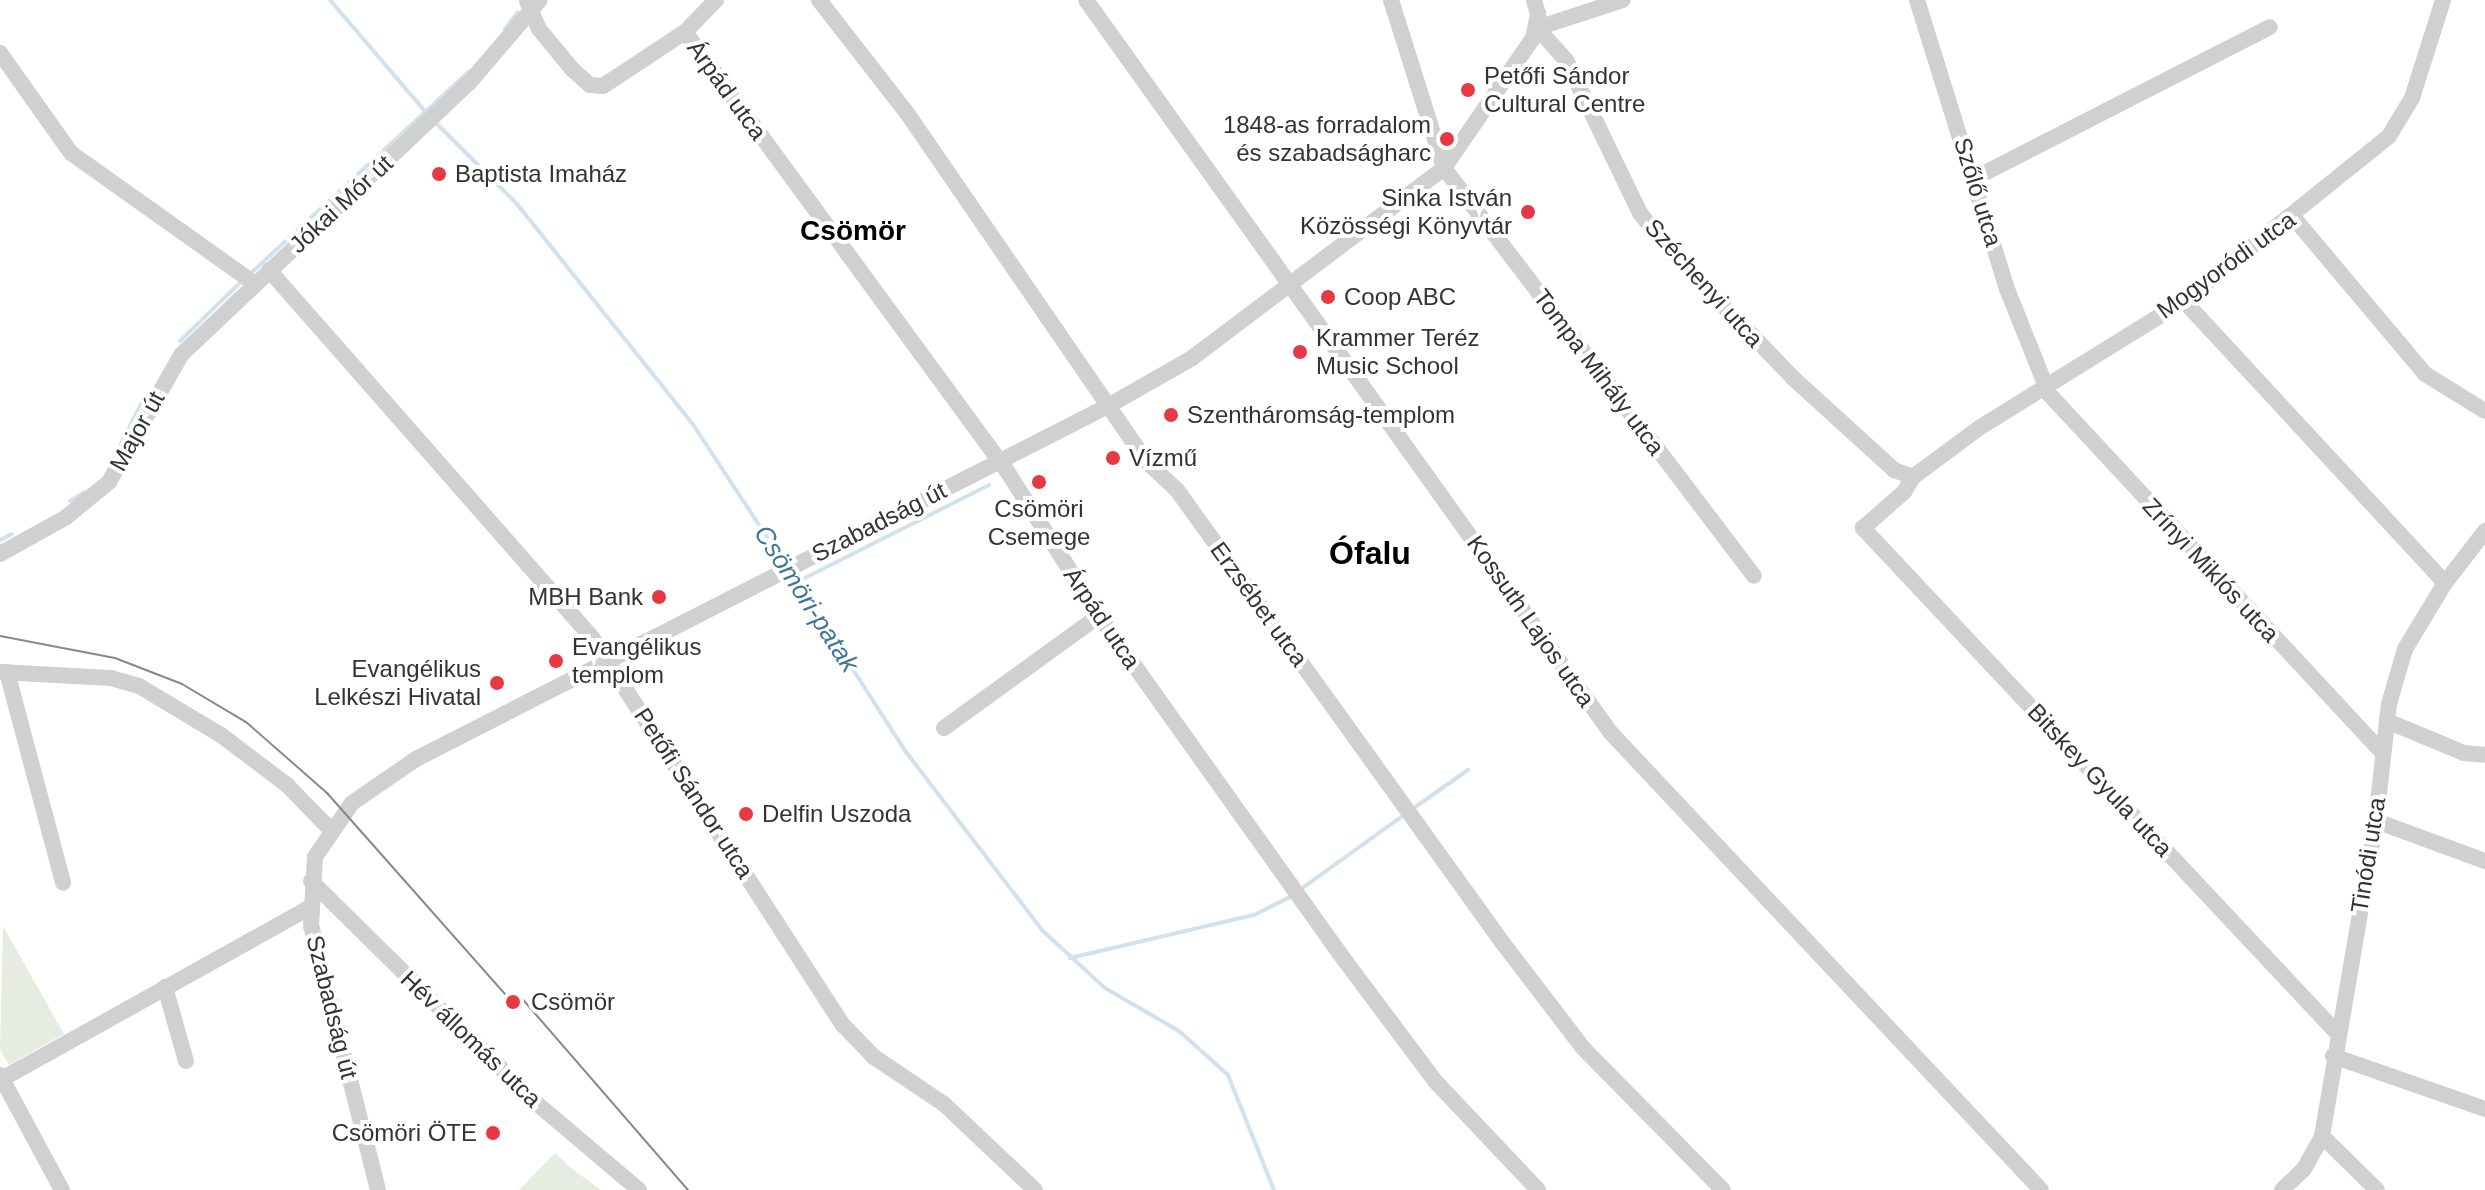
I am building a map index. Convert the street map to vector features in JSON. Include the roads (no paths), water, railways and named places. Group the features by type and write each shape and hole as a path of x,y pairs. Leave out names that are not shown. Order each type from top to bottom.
{"street":[{"path":"532,3 539,29 572,69 596,86 609,84 685,32 716,0"},
{"name":"Erzsébet utca","path":"819,0 907,113 1146,461 1177,490 1407,811 1583,1048 1723,1190"},
{"name":"Kossuth Lajos utca","path":"1086,0 1611,733 2041,1190"},
{"name":"Tompa Mihály utca","path":"1391,0 1444,168 1754,576"},
{"path":"1534,0 1537,28 1623,0"},
{"name":"Szőlő utca","path":"1917,0 1975,178 2007,289 2046,382"},
{"name":"Mogyoródi utca","path":"1863,528 1904,492 1913,477 2046,382 2184,301 2293,217 2389,136 2412,98 2443,0"},
{"name":"Jókai Mór út","path":"249,280 269,270 431,121 532,3"},
{"path":"1975,178 2270,27"},
{"name":"Szabadság út","path":"378,1190 311,926 311,881 315,857 330,829 352,803 416,759 1108,406 1192,358 1293,286 1444,168 1537,28"},
{"name":"Széchenyi utca","path":"1537,28 1559,47 1640,213 1668,248 1793,378 1894,470 1913,477"},
{"name":"Árpád utca","path":"685,32 998,461 1099,616 1435,1081 1538,1190"},
{"path":"0,53 71,153 249,280"},
{"path":"2293,217 2425,374 2485,411"},
{"name":"Petőfi Sándor utca","path":"269,270 607,660 843,1025 874,1057 944,1104 1035,1190"},
{"name":"Major út","path":"0,554 65,518 109,482 181,355 249,280"},
{"path":"2184,301 2445,583"},
{"name":"Zrínyi Miklós utca","path":"2046,382 2049,394 2099,453 2383,754"},
{"name":"Bitskey Gyula utca","path":"1863,528 2337,1033"},
{"name":"Tinódi utca","path":"2282,1190 2304,1169 2322,1136 2333,1056 2376,821 2387,721 2405,649 2445,583 2485,531"},
{"path":"944,728 1099,616"},
{"path":"63,883 3,672 111,678 139,686 221,735 287,785 330,829"},
{"path":"2387,721 2464,753 2485,755"},
{"path":"2376,821 2485,861"},
{"name":"Hév állomás utca","path":"311,881 535,1102 639,1190"},
{"path":"62,1190 1,1078 311,907"},
{"path":"165,987 186,1061"},
{"path":"2333,1056 2485,1109"},
{"path":"2322,1136 2377,1190"}],"waterway":[{"name":"Csömöri-patak","path":"330,0 429,116"},
{"path":"505,29 518,12"},
{"path":"249,275 468,72"},
{"name":"Csömöri-patak","path":"435,122 517,204 692,423 786,566"},
{"path":"180,341 242,281"},
{"path":"119,448 145,396"},
{"path":"797,582 989,485"},
{"path":"70,501 85,492"},
{"path":"0,540 12,534"},
{"name":"Csömöri-patak","path":"791,573 906,752 1043,931 1105,988 1179,1031 1228,1075 1274,1190"},
{"path":"1411,810 1468,770"},
{"path":"1301,889 1404,815"},
{"path":"1070,958 1254,915 1294,895"}],"tram line":[{"path":"0,636 115,658 182,684 246,722 327,793 512,1002"},
{"path":"519,995 688,1190"}],"place":[{"name":"Petőfi Sándor Cultural Centre","path":"1468,90"},
{"name":"1848-as forradalom és szabadságharc","path":"1447,139"},
{"name":"Baptista Imaház","path":"439,174"},
{"name":"Sinka István Közösségi Könyvtár","path":"1528,212"},
{"name":"Coop ABC","path":"1328,297"},
{"name":"Krammer Teréz Music School","path":"1300,352"},
{"name":"Szentháromság-templom","path":"1171,415"},
{"name":"Vízmű","path":"1113,458"},
{"name":"Csömöri Csemege","path":"1039,482"},
{"name":"MBH Bank","path":"659,597"},
{"name":"Evangélikus templom","path":"556,661"},
{"name":"Evangélikus Lelkészi Hivatal","path":"497,683"},
{"name":"Delfin Uszoda","path":"746,814"},
{"name":"Csömör","path":"513,1002"},
{"name":"Csömöri ÖTE","path":"493,1133"}],"district":[{"name":"Csömör","path":"853,231"},
{"name":"Ófalu","path":"1370,553"}]}
